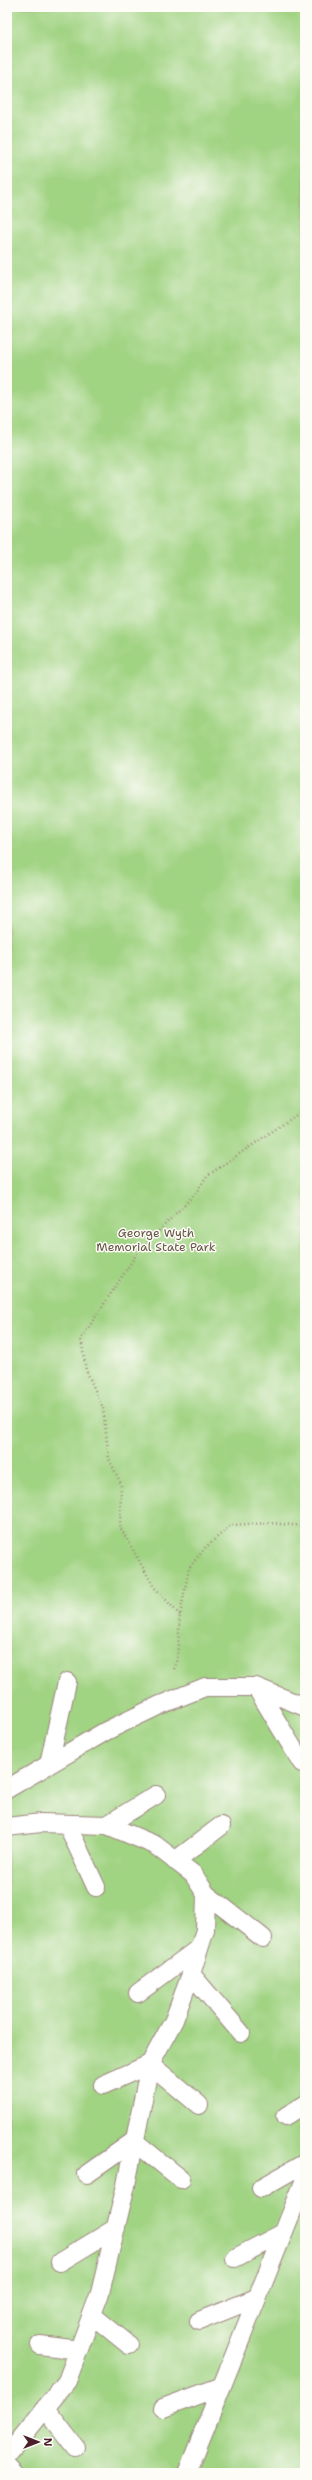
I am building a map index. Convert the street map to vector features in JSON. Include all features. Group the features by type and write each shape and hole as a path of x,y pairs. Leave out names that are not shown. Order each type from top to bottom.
{"lane":[{"path":"49,1764 67,1682"},
{"path":"7,1789 106,1731 160,1705 204,1687 256,1687 305,1708"},
{"path":"256,1687 302,1763"},
{"path":"107,1825 156,1795"},
{"path":"7,1827 41,1823 107,1825 155,1845 193,1874 206,1894 264,1938"},
{"path":"67,1824 96,1887"},
{"path":"175,1860 221,1826"},
{"path":"7,2456 15,2434 45,2408 67,2381 100,2293 116,2228 150,2064 174,2020 192,1974 205,1930 206,1894"},
{"path":"138,1992 199,1948"},
{"path":"192,1974 241,2033"},
{"path":"102,2085 150,2064"},
{"path":"150,2064 199,2105"},
{"path":"286,2116 305,2104"},
{"path":"87,2174 134,2141"},
{"path":"134,2141 181,2179"},
{"path":"261,2188 305,2163"},
{"path":"186,2473 305,2179"},
{"path":"60,2262 116,2228"},
{"path":"235,2258 283,2233"},
{"path":"199,2321 256,2298"},
{"path":"92,2315 129,2345"},
{"path":"40,2345 79,2350"},
{"path":"163,2408 220,2387"},
{"path":"45,2408 75,2447"},
{"path":"7,2465 15,2473"}],"path":[{"path":"180,1614 154,1587 120,1527 121,1484 109,1459 103,1408 86,1370 81,1339 138,1252 195,1194 207,1176 305,1109"},
{"path":"160,1705 177,1662 180,1614 189,1568 204,1548 231,1525 269,1523 305,1526"}],"green space":[{"name":"George Wyth Memorial State Park","path":"7,7 305,7 305,2473 7,2473"}]}
